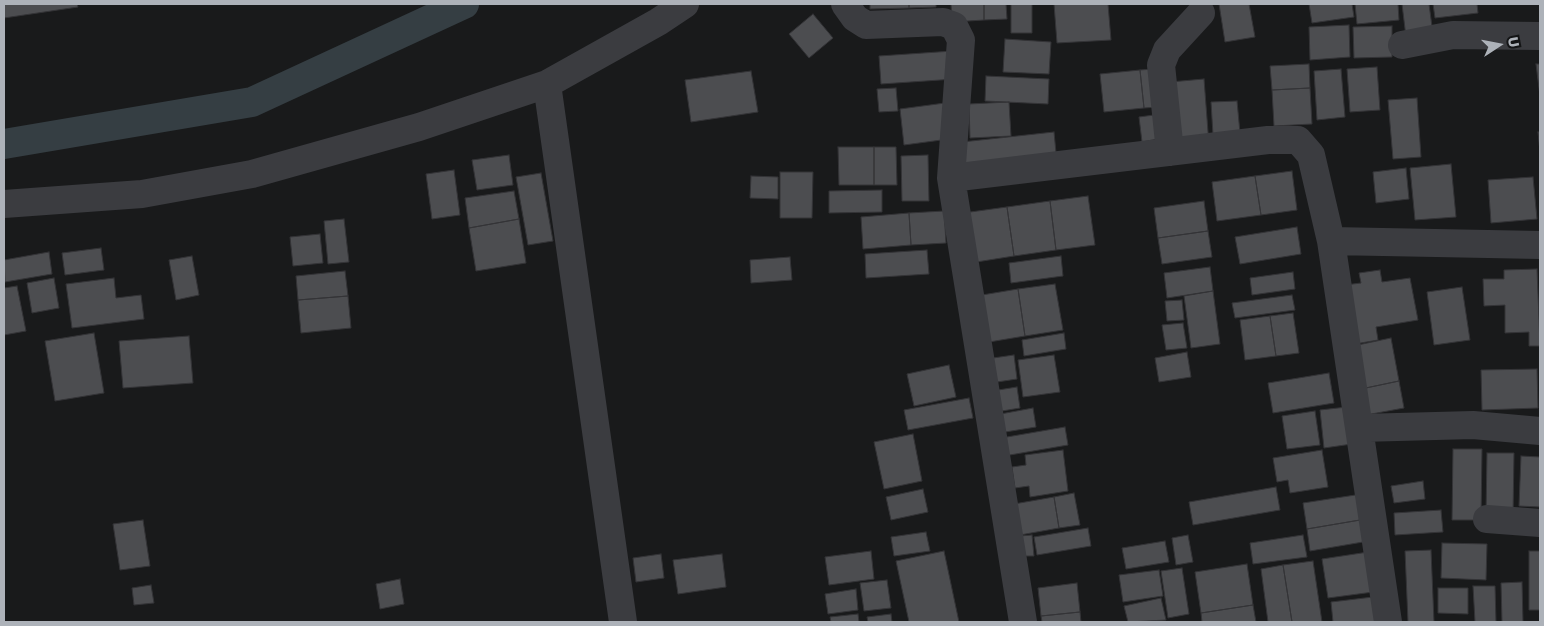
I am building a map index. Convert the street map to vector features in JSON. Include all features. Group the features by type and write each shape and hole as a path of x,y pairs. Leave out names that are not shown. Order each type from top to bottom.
{"street":[{"path":"4,204 142,194 252,174 419,127 547,84 658,22 685,4"},
{"path":"845,4 855,18 866,25 944,22 954,26 961,40 951,178 1023,622"},
{"path":"1170,152 1161,65 1166,50 1201,13"},
{"path":"1402,45 1452,35 1540,36"},
{"path":"547,84 623,622"},
{"path":"951,178 1268,140 1298,140 1311,155 1331,241 1388,622"},
{"path":"1331,241 1540,246"},
{"path":"1360,428 1473,425 1540,431"},
{"path":"1488,518 1540,523"}],"building":[{"path":"4,4 77,4 78,7 4,18"},
{"path":"870,4 909,4 909,8 870,9"},
{"path":"909,4 936,4 936,7 909,8"},
{"path":"951,4 984,4 984,20 952,22"},
{"path":"984,4 1006,4 1007,19 984,20"},
{"path":"1011,4 1032,4 1032,33 1011,33"},
{"path":"1054,4 1108,4 1111,40 1057,43"},
{"path":"1219,4 1249,4 1255,37 1225,42"},
{"path":"1309,4 1352,4 1354,17 1312,23"},
{"path":"1355,4 1398,4 1399,20 1357,24"},
{"path":"1402,4 1429,4 1433,34 1406,37"},
{"path":"1433,4 1477,4 1478,13 1435,18"},
{"path":"813,14 833,38 809,58 789,34"},
{"path":"1349,25 1350,57 1310,60 1309,27"},
{"path":"1392,26 1392,57 1354,58 1353,27"},
{"path":"1005,39 1051,42 1049,74 1003,72"},
{"path":"953,51 955,79 881,84 879,56"},
{"path":"1309,64 1310,88 1272,90 1270,66"},
{"path":"1536,64 1540,64 1540,96"},
{"path":"1377,67 1380,110 1350,112 1347,69"},
{"path":"1154,69 1158,107 1144,108 1140,70"},
{"path":"1341,69 1345,117 1317,120 1314,71"},
{"path":"1140,70 1144,108 1104,112 1100,74"},
{"path":"751,71 758,112 691,122 685,80"},
{"path":"986,76 1049,79 1048,104 985,101"},
{"path":"1204,79 1209,145 1175,147 1170,82"},
{"path":"896,88 898,111 879,112 877,89"},
{"path":"1310,88 1312,124 1274,126 1272,90"},
{"path":"1417,98 1421,157 1393,159 1388,100"},
{"path":"1237,101 1240,133 1213,135 1211,102"},
{"path":"1009,102 1011,136 970,138 969,104"},
{"path":"945,103 949,139 904,145 900,109"},
{"path":"1154,115 1158,139 1142,142 1139,117"},
{"path":"1054,132 1057,163 965,172 962,142"},
{"path":"1538,132 1540,132 1540,152"},
{"path":"838,147 874,147 874,185 839,185"},
{"path":"874,147 896,147 897,185 874,185"},
{"path":"509,155 513,185 477,190 472,160"},
{"path":"928,155 929,201 902,201 901,156"},
{"path":"1451,164 1456,217 1415,220 1410,168"},
{"path":"1406,168 1409,199 1376,203 1373,172"},
{"path":"454,170 460,215 432,219 426,174"},
{"path":"1292,171 1297,210 1261,215 1255,176"},
{"path":"780,172 813,172 812,218 780,218"},
{"path":"541,173 553,241 528,245 516,177"},
{"path":"751,176 778,177 778,199 750,198"},
{"path":"1255,176 1261,215 1217,221 1212,182"},
{"path":"1533,177 1537,219 1491,223 1488,180"},
{"path":"882,190 882,212 829,213 829,191"},
{"path":"514,191 519,219 469,228 465,198"},
{"path":"1088,196 1095,245 1056,250 1050,201"},
{"path":"1050,201 1056,250 1014,256 1007,207"},
{"path":"1204,201 1208,231 1158,238 1154,208"},
{"path":"1007,207 1014,256 970,263 963,213"},
{"path":"944,211 946,243 911,245 909,213"},
{"path":"909,213 911,245 863,249 861,217"},
{"path":"344,219 349,262 328,264 324,221"},
{"path":"519,219 526,263 476,271 469,228"},
{"path":"1297,227 1301,254 1240,264 1235,237"},
{"path":"1208,231 1212,257 1162,264 1158,238"},
{"path":"320,234 323,263 293,266 290,237"},
{"path":"101,248 104,270 65,275 62,253"},
{"path":"927,250 929,274 866,278 865,254"},
{"path":"49,252 52,274 5,282 4,260"},
{"path":"192,256 199,295 176,300 169,260"},
{"path":"1061,256 1063,276 1011,283 1009,263"},
{"path":"790,257 792,280 751,283 750,260"},
{"path":"1210,267 1213,291 1167,298 1164,273"},
{"path":"1537,269 1540,346 1529,346 1529,332 1505,333 1505,305 1484,306 1483,279 1504,279 1504,270"},
{"path":"1380,270 1382,282 1410,278 1418,320 1376,327 1378,340 1355,344 1345,285 1361,283 1359,273"},
{"path":"345,271 348,296 298,300 296,276"},
{"path":"1293,272 1295,289 1252,295 1250,278"},
{"path":"54,278 59,308 32,313 27,283"},
{"path":"114,278 116,298 141,295 144,319 72,328 66,284"},
{"path":"1055,284 1063,330 1025,336 1018,289"},
{"path":"17,286 26,331 4,335 4,288"},
{"path":"1462,287 1470,340 1434,345 1427,292"},
{"path":"1018,289 1025,336 983,343 976,296"},
{"path":"1213,291 1220,344 1191,348 1184,296"},
{"path":"1292,295 1295,310 1235,318 1232,303"},
{"path":"348,296 351,328 301,333 298,300"},
{"path":"1182,300 1184,320 1167,321 1165,301"},
{"path":"1293,313 1299,353 1276,356 1270,316"},
{"path":"1270,316 1276,356 1245,360 1240,320"},
{"path":"1183,323 1187,348 1166,350 1162,325"},
{"path":"94,333 104,393 55,401 45,341"},
{"path":"1064,333 1066,349 1024,356 1022,340"},
{"path":"189,336 193,383 123,388 119,341"},
{"path":"1391,338 1399,381 1361,389 1353,346"},
{"path":"1187,352 1191,377 1159,382 1155,358"},
{"path":"1014,355 1017,379 997,382 993,358"},
{"path":"1054,355 1060,392 1023,397 1018,360"},
{"path":"949,365 956,397 914,406 907,374"},
{"path":"1537,369 1538,408 1482,410 1481,370"},
{"path":"1329,373 1334,403 1273,413 1268,383"},
{"path":"1399,381 1404,408 1366,415 1361,389"},
{"path":"1017,387 1020,408 996,412 992,391"},
{"path":"969,398 973,418 908,430 904,410"},
{"path":"1347,407 1352,444 1324,448 1320,410"},
{"path":"1033,408 1036,427 999,433 995,415"},
{"path":"1315,411 1320,445 1287,449 1282,416"},
{"path":"1065,427 1068,445 1004,456 1001,438"},
{"path":"913,434 922,481 884,489 874,442"},
{"path":"1453,449 1482,449 1481,520 1452,520"},
{"path":"1063,450 1068,491 1030,497 1029,486 1015,488 1012,467 1026,465 1025,455"},
{"path":"1322,450 1328,487 1290,493 1288,480 1277,482 1273,458"},
{"path":"1487,453 1514,453 1513,515 1486,514"},
{"path":"1521,456 1540,457 1540,507 1519,506"},
{"path":"1423,481 1425,499 1394,503 1391,486"},
{"path":"1276,487 1280,510 1193,525 1189,502"},
{"path":"923,489 928,512 891,520 886,497"},
{"path":"1074,493 1080,525 1059,528 1054,497"},
{"path":"1362,494 1366,519 1307,529 1303,503"},
{"path":"1054,497 1059,528 1020,535 1014,504"},
{"path":"1441,510 1443,532 1395,535 1394,513"},
{"path":"1366,519 1369,541 1310,551 1307,529"},
{"path":"143,520 150,566 120,570 113,524"},
{"path":"1088,528 1091,546 1037,555 1034,537"},
{"path":"926,532 930,551 894,556 891,537"},
{"path":"1032,535 1034,556 1022,556 1020,536"},
{"path":"1188,535 1193,562 1176,565 1172,538"},
{"path":"1303,535 1307,557 1253,564 1250,543"},
{"path":"1165,541 1169,562 1126,569 1122,548"},
{"path":"1442,543 1487,544 1486,580 1441,578"},
{"path":"1431,550 1434,622 1408,622 1405,551"},
{"path":"871,551 874,579 829,585 825,557"},
{"path":"944,551 959,622 909,622 896,561"},
{"path":"1375,551 1381,591 1328,598 1322,559"},
{"path":"1529,551 1540,551 1540,610 1529,610"},
{"path":"661,554 664,578 636,582 633,558"},
{"path":"722,554 726,587 678,594 673,560"},
{"path":"1313,561 1322,622 1292,622 1283,565"},
{"path":"1247,564 1253,605 1201,613 1195,572"},
{"path":"1283,565 1292,622 1268,622 1261,569"},
{"path":"1182,568 1189,614 1168,618 1161,571"},
{"path":"1159,570 1163,596 1123,602 1119,575"},
{"path":"400,579 404,604 380,609 376,584"},
{"path":"887,580 891,608 864,611 860,583"},
{"path":"1522,582 1523,622 1502,622 1501,583"},
{"path":"1077,583 1080,612 1041,616 1038,588"},
{"path":"151,585 154,603 134,605 132,588"},
{"path":"1473,586 1495,586 1496,622 1475,622"},
{"path":"1438,588 1468,588 1468,614 1438,613"},
{"path":"856,589 858,610 828,614 825,594"},
{"path":"1373,597 1377,622 1333,622 1331,602"},
{"path":"1161,598 1166,620 1128,622 1124,606"},
{"path":"1253,605 1256,622 1202,622 1201,613"},
{"path":"1080,612 1081,622 1042,622 1041,616"},
{"path":"858,614 859,622 831,622 830,617"},
{"path":"891,614 892,622 868,622 867,617"}],"waterway":[{"path":"4,144 252,102 464,4"}]}
